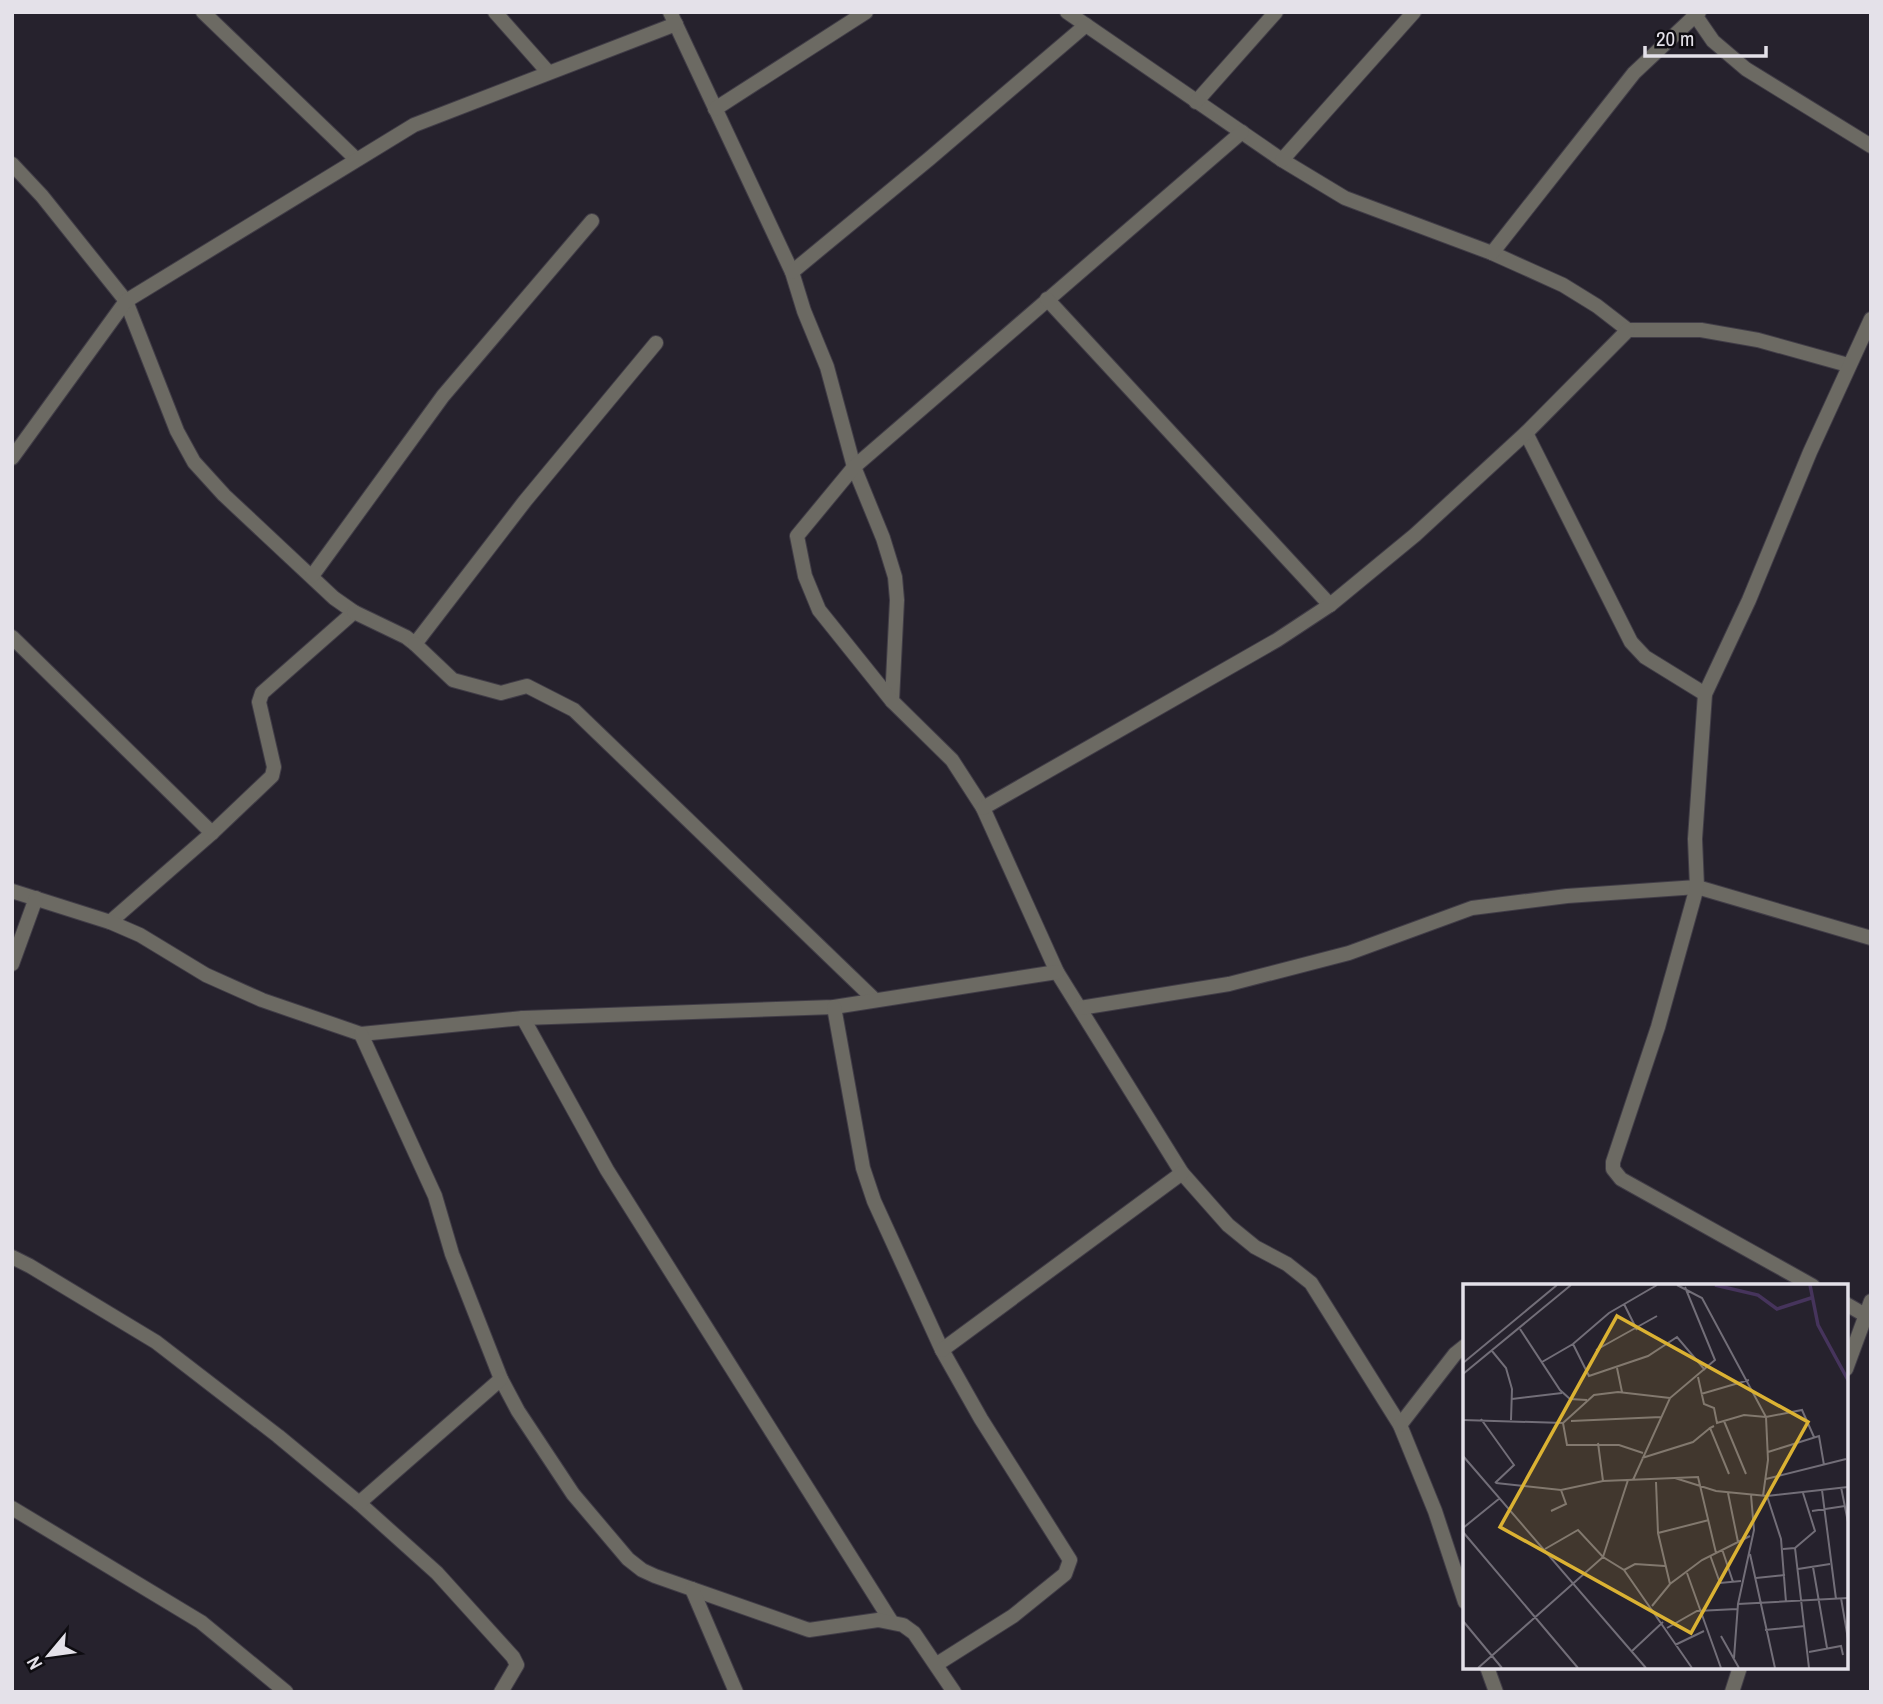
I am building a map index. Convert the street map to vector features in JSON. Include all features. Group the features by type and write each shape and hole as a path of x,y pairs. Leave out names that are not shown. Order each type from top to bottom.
{"street":[{"path":"203,12 356,159"},
{"path":"495,12 548,72"},
{"path":"715,109 866,12"},
{"path":"1067,12 1282,160 1345,198 1492,253 1563,285 1598,306 1628,331 1702,330 1758,340 1848,365"},
{"path":"1196,102 1276,12"},
{"path":"1282,160 1414,12"},
{"path":"1492,253 1634,74 1696,13 1713,41 1745,69 1871,146"},
{"path":"12,458 126,301 414,125 548,72 673,18 792,272 804,311 827,367 854,467 883,538 895,577 897,600 892,701"},
{"path":"792,272 1086,25"},
{"path":"1242,132 854,467 801,528 796,542 805,576 819,610 892,701 952,760 983,808 1057,972 1182,1172 1228,1225 1255,1247 1287,1264 1311,1283 1401,1425 1435,1511 1463,1596"},
{"path":"12,164 42,195 126,301 177,431 194,462 224,495 334,598 354,612 406,637 453,680 501,693 527,686 574,710 875,1000"},
{"path":"312,576 443,396 592,221"},
{"path":"1047,299 1330,605"},
{"path":"1809,1284 1620,1179 1613,1169 1613,1162 1658,1027 1697,887 1695,839 1705,694 1749,600 1848,365 1871,318"},
{"path":"983,808 1277,640 1330,605 1415,535 1525,433 1628,331"},
{"path":"415,644 525,501 656,343"},
{"path":"1525,433 1631,642 1645,657 1705,694"},
{"path":"110,922 212,833 274,772 259,702 262,693 354,612"},
{"path":"12,637 212,833"},
{"path":"1080,1008 1229,984 1349,953 1472,908 1567,896 1697,887 1871,938"},
{"path":"12,891 110,922 140,935 206,975 239,990 361,1034 523,1018 834,1007 1057,972"},
{"path":"12,964 36,898"},
{"path":"834,1007 863,1168 874,1201 942,1350 981,1419 1070,1560 1065,1574 1013,1616 937,1664"},
{"path":"523,1018 607,1170 891,1621"},
{"path":"361,1034 435,1196 452,1254 502,1379 518,1411 573,1494 628,1559 642,1570 809,1630 878,1620 904,1625 914,1633 954,1692"},
{"path":"942,1350 1182,1172"},
{"path":"12,1257 156,1342 359,1503 437,1573 513,1657 517,1665 515,1671 501,1692"},
{"path":"1848,1304 1868,1308 1848,1363"},
{"path":"1401,1425 1455,1354 1463,1348"},
{"path":"359,1503 502,1379"},
{"path":"14,1513 201,1622 286,1692"},
{"path":"692,1589 736,1692"},
{"path":"1488,1669 1496,1692"},
{"path":"1732,1692 1739,1669"}]}
